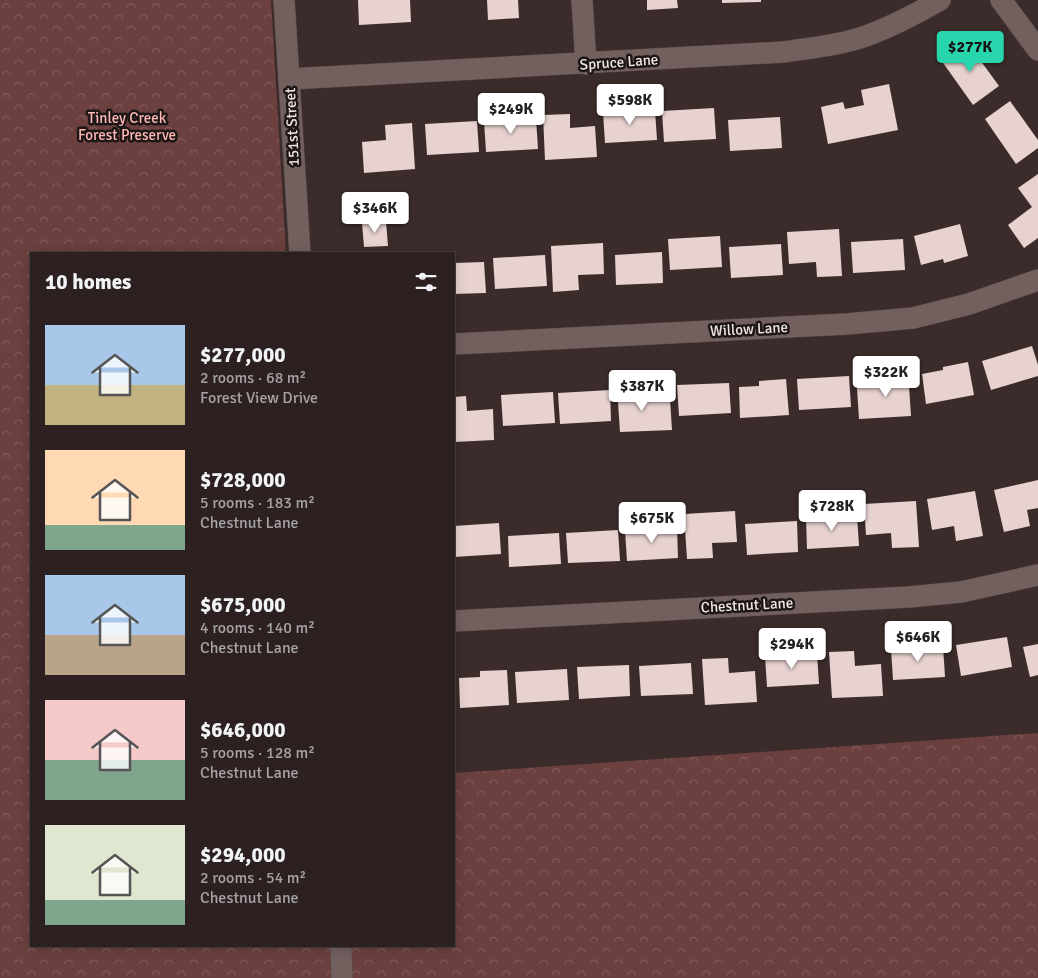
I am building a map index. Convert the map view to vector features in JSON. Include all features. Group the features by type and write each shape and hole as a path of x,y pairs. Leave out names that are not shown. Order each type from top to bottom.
{"street":[{"name":"151st Street","path":"284,0 300,252"},
{"path":"582,0 586,64"},
{"name":"Spruce Lane","path":"289,80 784,52 825,46 858,38 890,26 940,0"},
{"path":"1001,0 1038,50"},
{"name":"Willow Lane","path":"455,344 847,324 913,318 969,304 1038,280"},
{"name":"Chestnut Lane","path":"455,621 909,597 961,592 1038,575"},
{"path":"341,947 342,978"}],"green space":[{"name":"Tinley Creek Forest Preserve","path":"0,0 271,0 286,252 30,252 30,947 455,947 455,773 1038,733 1038,978 0,978"}],"building":[{"path":"358,0 410,0 411,22 359,25"},
{"path":"487,0 518,0 519,18 488,20"},
{"path":"647,0 677,0 678,8 647,10"},
{"path":"722,0 761,0 761,2 722,3"},
{"path":"967,42 999,86 973,105 941,60"},
{"path":"889,84 898,130 828,144 821,107 843,102 845,109 864,105 861,90"},
{"path":"1010,101 1038,140 1038,148 1016,164 985,119"},
{"path":"714,108 716,139 664,142 662,111"},
{"path":"655,110 657,140 605,143 603,112"},
{"path":"570,114 570,128 595,126 597,157 545,160 543,115"},
{"path":"780,117 782,148 730,151 728,120"},
{"path":"536,118 538,149 486,152 484,121"},
{"path":"477,121 479,152 427,155 425,124"},
{"path":"412,123 415,169 364,173 362,142 386,140 385,125"},
{"path":"1038,174 1038,238 1024,248 1008,225 1032,207 1018,188"},
{"path":"386,222 388,246 364,247 362,223"},
{"path":"960,224 968,256 944,263 943,259 921,265 914,236"},
{"path":"839,229 842,276 817,277 816,262 789,264 787,232"},
{"path":"720,236 722,267 670,270 668,239"},
{"path":"903,239 905,270 853,273 851,242"},
{"path":"603,243 604,274 578,275 579,290 553,292 551,246"},
{"path":"781,244 783,275 731,278 729,247"},
{"path":"662,252 663,283 616,285 615,255"},
{"path":"545,255 547,286 495,289 493,258"},
{"path":"484,262 486,293 455,294 455,263"},
{"path":"1032,346 1038,365 1038,376 991,390 982,361"},
{"path":"968,362 974,395 926,404 922,374"},
{"path":"908,371 911,416 859,419 857,388 884,386 883,372"},
{"path":"849,376 851,407 799,410 797,379"},
{"path":"786,379 789,415 740,418 739,387 759,386 759,381"},
{"path":"729,383 731,413 679,416 677,385"},
{"path":"643,386 644,400 670,399 672,430 620,432 617,388"},
{"path":"610,390 611,421 560,424 558,393"},
{"path":"553,392 555,423 503,426 501,395"},
{"path":"466,396 467,411 493,409 494,440 455,442 455,397"},
{"path":"1038,480 1038,508 1027,510 1030,526 1004,532 994,490"},
{"path":"975,491 983,536 956,541 954,526 932,530 927,499"},
{"path":"916,501 919,547 892,548 891,533 866,535 864,504"},
{"path":"735,511 737,542 712,543 713,558 687,559 684,514"},
{"path":"857,515 859,546 807,549 806,518"},
{"path":"797,521 798,552 747,555 745,524"},
{"path":"499,523 501,554 455,557 455,526"},
{"path":"677,527 678,558 627,561 625,530"},
{"path":"618,530 620,561 568,563 566,533"},
{"path":"559,533 561,564 509,567 508,536"},
{"path":"1007,637 1012,667 961,676 956,645"},
{"path":"1038,644 1038,675 1030,677 1023,647"},
{"path":"943,646 945,677 893,680 891,649"},
{"path":"854,651 855,666 881,664 883,696 832,698 829,652"},
{"path":"817,654 819,684 767,687 765,656"},
{"path":"728,658 729,673 755,671 757,702 705,705 702,659"},
{"path":"691,663 693,694 641,696 639,666"},
{"path":"629,665 630,696 579,699 577,667"},
{"path":"567,669 569,700 517,703 515,672"},
{"path":"507,670 509,705 460,708 459,678 480,677 480,671"}]}
